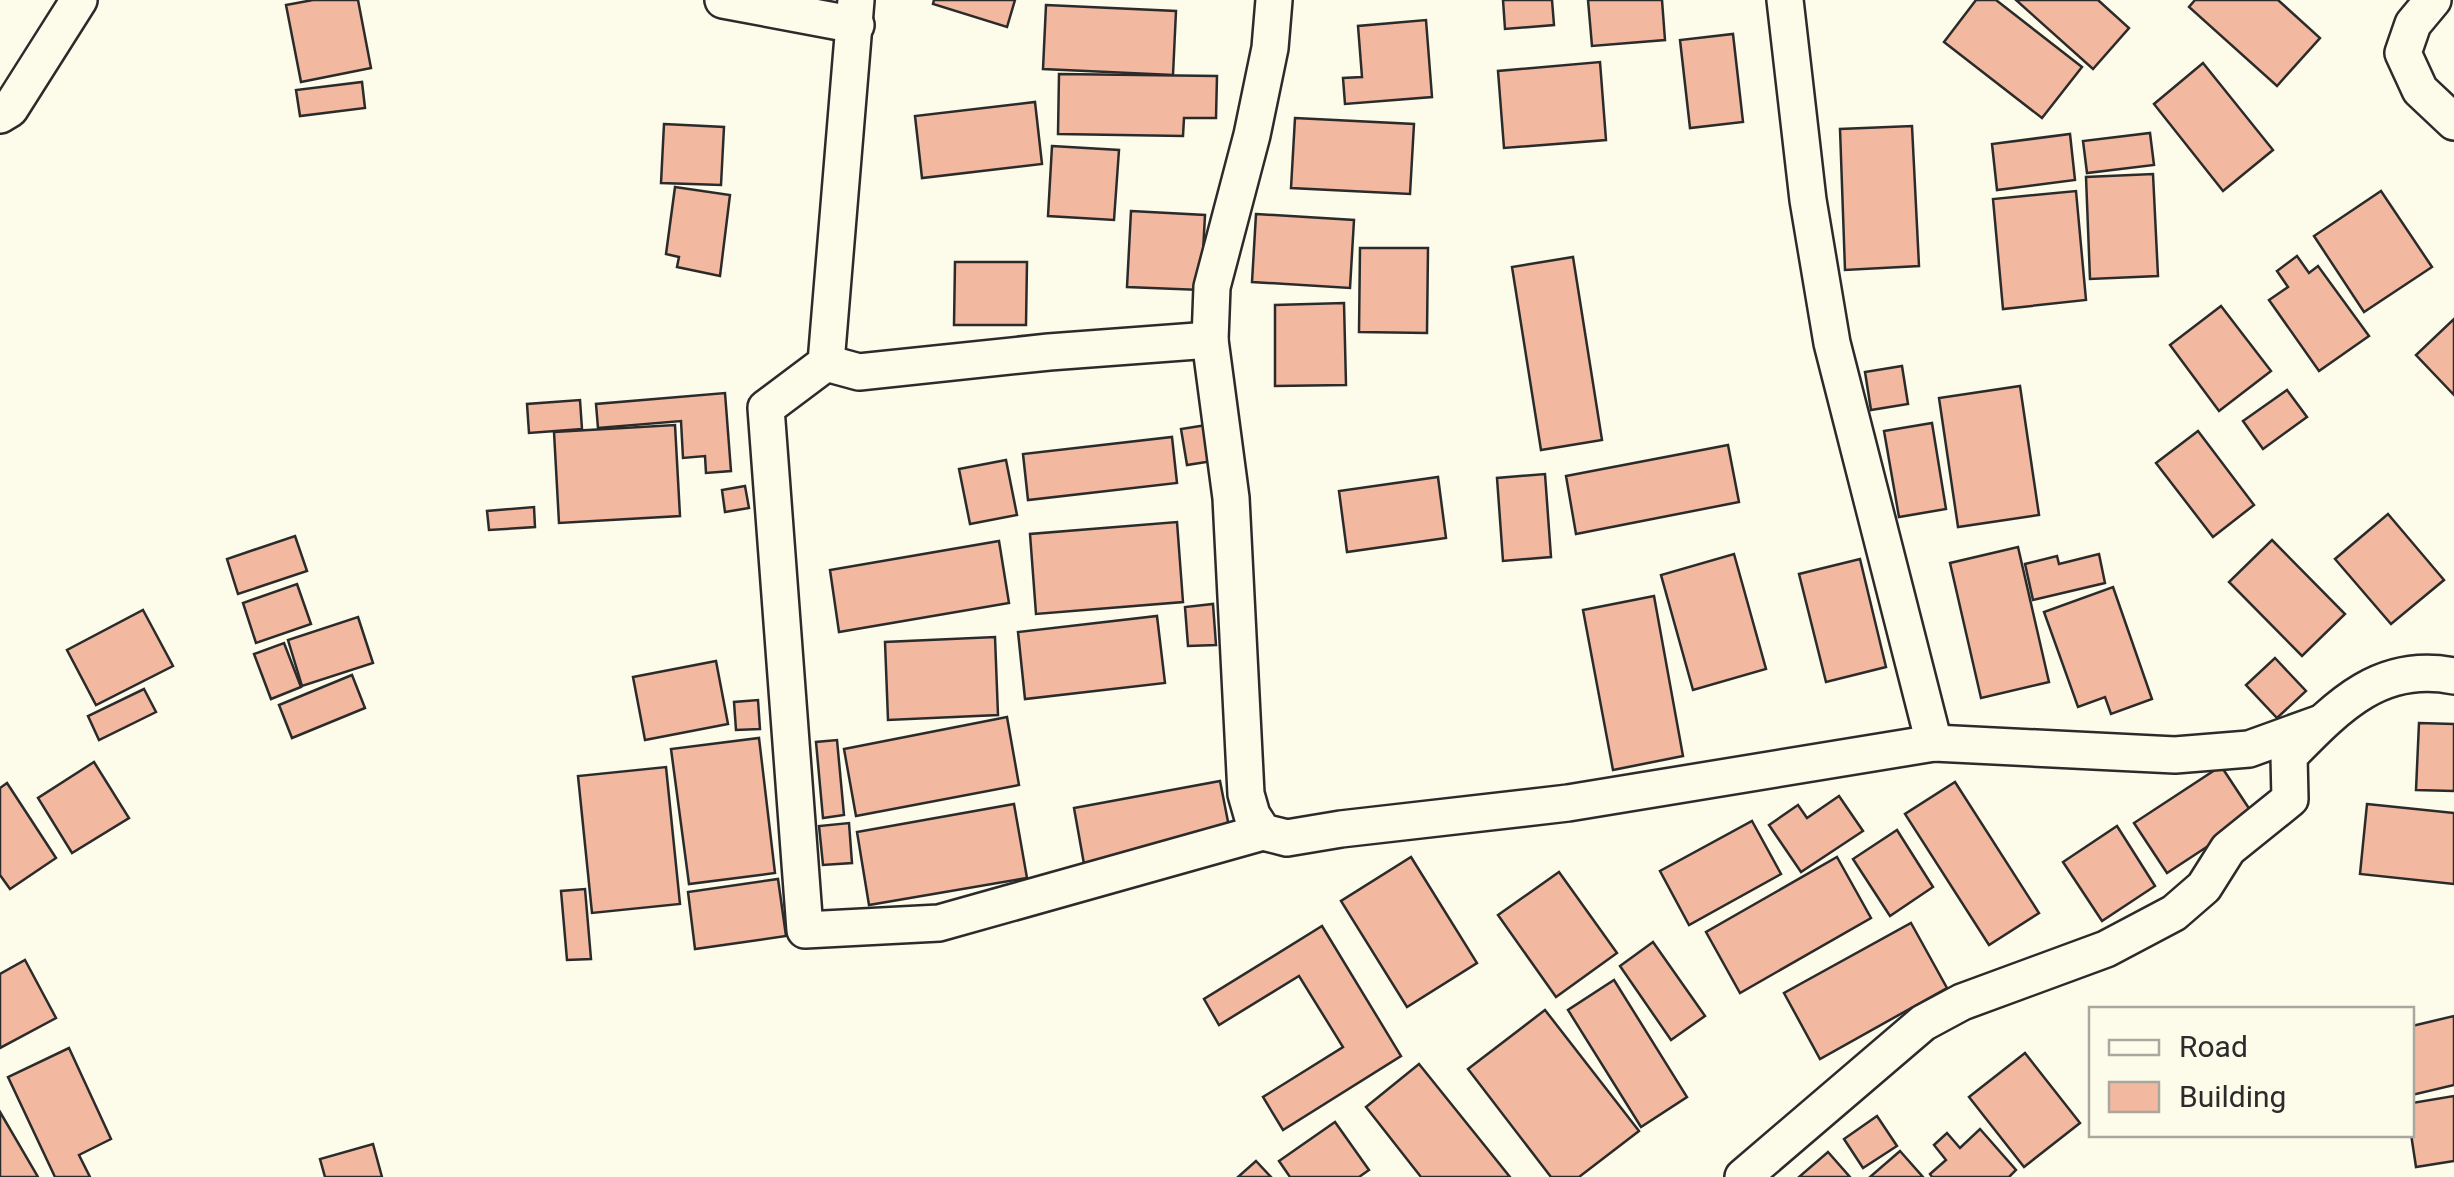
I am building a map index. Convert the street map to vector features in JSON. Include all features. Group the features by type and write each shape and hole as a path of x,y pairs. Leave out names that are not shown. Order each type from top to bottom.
{"street":[{"path":"0,114 10,110 79,0"},
{"path":"723,0 856,13 826,363 766,408 805,930 939,923 1263,832 1286,838 1568,803 1934,743 2175,754 2249,749 2321,723"},
{"path":"1263,832 1252,816 1246,794 1231,498 1210,340 1212,287 1252,135 1270,48 1274,0"},
{"path":"1786,0 1808,200 1832,343 1934,743"},
{"path":"2433,0 2413,24 2403,53 2420,90 2454,122"},
{"path":"826,363 860,372 1210,340"},
{"path":"1742,1177 1922,1023 1962,1002 2106,949 2174,913 2204,887 2228,849 2290,799 2289,756 2363,688 2397,674 2454,676"},
{"path":"1934,743 2021,772"}],"building":[{"path":"313,0 358,0 371,68 301,82 286,5"},
{"path":"934,0 1015,0 1007,27 933,4"},
{"path":"1503,0 1552,0 1554,25 1505,29"},
{"path":"1588,0 1662,0 1665,40 1592,46"},
{"path":"1976,0 1996,0 2082,67 2042,118 1944,42"},
{"path":"2016,0 2098,0 2129,28 2093,69"},
{"path":"2195,0 2278,0 2320,38 2277,86 2189,7"},
{"path":"1046,5 1176,11 1173,75 1043,69"},
{"path":"1426,20 1432,97 1345,104 1343,78 1362,77 1358,26"},
{"path":"1733,34 1743,122 1690,128 1680,40"},
{"path":"1600,62 1606,140 1504,148 1498,71"},
{"path":"2203,63 2273,150 2223,191 2154,104"},
{"path":"1059,74 1217,76 1216,118 1184,118 1183,136 1058,134"},
{"path":"362,82 365,108 300,116 296,90"},
{"path":"1035,102 1042,164 922,178 915,116"},
{"path":"1295,118 1414,124 1410,194 1291,188"},
{"path":"664,124 724,127 721,185 661,183"},
{"path":"1912,126 1919,266 1845,270 1840,129"},
{"path":"2150,133 2154,165 2087,173 2083,141"},
{"path":"2070,134 2075,180 1997,190 1992,144"},
{"path":"1052,146 1119,150 1114,220 1048,216"},
{"path":"2153,174 2158,276 2090,279 2086,177"},
{"path":"675,187 730,195 720,276 677,267 679,257 666,254"},
{"path":"2076,191 2086,300 2003,309 1993,199"},
{"path":"2381,191 2432,267 2364,312 2314,236"},
{"path":"1131,211 1205,215 1201,290 1127,287"},
{"path":"1256,214 1354,220 1350,288 1252,282"},
{"path":"1360,248 1428,248 1427,333 1359,332"},
{"path":"2297,256 2309,273 2318,266 2369,336 2319,371 2269,300 2288,287 2277,271"},
{"path":"1573,257 1602,440 1541,450 1512,267"},
{"path":"955,262 1027,262 1026,325 954,325"},
{"path":"1344,303 1346,385 1275,386 1275,305"},
{"path":"2221,306 2271,371 2219,411 2170,345"},
{"path":"2454,319 2454,395 2416,355"},
{"path":"1902,366 1908,404 1871,410 1865,372"},
{"path":"2020,386 2039,515 1958,527 1939,398"},
{"path":"2287,390 2307,417 2263,449 2243,421"},
{"path":"725,393 731,471 706,473 705,456 683,458 681,421 598,428 596,404"},
{"path":"580,400 582,429 529,433 527,404"},
{"path":"1932,423 1946,509 1899,517 1884,431"},
{"path":"1213,424 1219,460 1187,465 1181,429"},
{"path":"675,425 680,516 559,523 554,432"},
{"path":"2198,431 2254,505 2213,537 2156,463"},
{"path":"1172,437 1177,483 1028,500 1023,454"},
{"path":"1728,445 1739,502 1576,534 1566,476"},
{"path":"1006,460 1017,515 970,524 959,469"},
{"path":"1545,474 1551,557 1503,561 1497,478"},
{"path":"1438,477 1446,538 1347,552 1339,491"},
{"path":"745,486 749,508 725,512 722,490"},
{"path":"534,507 535,527 489,530 487,511"},
{"path":"2388,514 2444,580 2391,624 2335,559"},
{"path":"1177,522 1183,602 1036,614 1030,534"},
{"path":"295,536 307,571 238,594 227,559"},
{"path":"2272,540 2345,614 2302,656 2229,582"},
{"path":"999,541 1009,603 839,632 830,570"},
{"path":"2018,547 2049,682 1981,698 1950,563"},
{"path":"1734,554 1766,669 1693,690 1661,575"},
{"path":"2099,554 2105,583 2033,600 2025,564 2057,556 2059,564"},
{"path":"1860,559 1886,667 1826,682 1799,574"},
{"path":"297,584 311,624 256,643 243,603"},
{"path":"2113,587 2152,699 2111,714 2105,697 2078,707 2044,612"},
{"path":"1654,596 1683,756 1613,770 1583,610"},
{"path":"1213,604 1216,645 1188,646 1185,607"},
{"path":"143,610 173,666 96,705 67,650"},
{"path":"1157,616 1165,683 1025,699 1018,632"},
{"path":"358,617 373,663 302,686 288,640"},
{"path":"995,637 998,715 888,720 885,642"},
{"path":"284,643 301,687 271,699 254,654"},
{"path":"2275,658 2306,691 2277,718 2246,685"},
{"path":"716,661 728,724 645,740 633,677"},
{"path":"352,675 365,708 292,738 279,705"},
{"path":"144,689 156,712 99,740 88,716"},
{"path":"758,700 760,729 736,730 734,702"},
{"path":"1007,717 1019,785 856,816 844,749"},
{"path":"2419,723 2454,724 2454,791 2416,790"},
{"path":"759,738 775,873 689,884 671,749"},
{"path":"837,740 844,815 823,818 816,742"},
{"path":"94,762 129,818 72,853 38,798"},
{"path":"2221,766 2254,816 2167,873 2134,823"},
{"path":"666,767 680,904 592,913 578,776"},
{"path":"1220,781 1231,837 1084,864 1074,808"},
{"path":"1955,782 2039,913 1989,945 1905,814"},
{"path":"7,783 56,858 10,889 0,875 0,788"},
{"path":"1839,796 1863,831 1801,872 1769,825 1798,805 1807,818"},
{"path":"1014,804 1027,878 869,905 857,832"},
{"path":"2367,804 2454,813 2454,884 2360,874"},
{"path":"1752,821 1781,874 1689,925 1660,871"},
{"path":"849,823 852,863 823,865 819,826"},
{"path":"2117,826 2155,886 2102,921 2063,862"},
{"path":"1897,830 1933,887 1890,916 1853,859"},
{"path":"1411,857 1477,963 1407,1007 1341,901"},
{"path":"1837,857 1871,918 1740,993 1706,932"},
{"path":"1559,872 1617,953 1556,997 1498,915"},
{"path":"778,879 786,936 695,949 688,892"},
{"path":"585,889 591,959 567,960 561,891"},
{"path":"1911,923 1947,988 1820,1059 1784,993"},
{"path":"1322,926 1401,1056 1283,1130 1263,1097 1343,1047 1299,976 1219,1025 1204,999"},
{"path":"1653,942 1705,1016 1671,1040 1620,966"},
{"path":"25,960 56,1018 0,1048 0,974"},
{"path":"1614,980 1687,1097 1641,1127 1568,1010"},
{"path":"1545,1010 1639,1131 1579,1177 1551,1177 1468,1069"},
{"path":"2454,1016 2454,1085 2414,1095 2414,1026"},
{"path":"69,1048 111,1139 79,1155 90,1177 55,1177 8,1077"},
{"path":"2025,1053 2080,1123 2024,1167 1969,1097"},
{"path":"1419,1064 1510,1177 1421,1177 1366,1107"},
{"path":"2454,1096 2454,1161 2416,1167 2411,1137 2414,1103"},
{"path":"0,1112 38,1177 0,1177"},
{"path":"1877,1116 1897,1146 1863,1168 1844,1139"},
{"path":"1335,1122 1369,1170 1359,1177 1290,1177 1279,1161"},
{"path":"1980,1129 2016,1170 2009,1177 1932,1177 1930,1174 1946,1160 1934,1145 1947,1133 1960,1148"},
{"path":"373,1144 382,1177 325,1177 320,1159"},
{"path":"1900,1151 1923,1177 1870,1177"},
{"path":"1828,1152 1850,1177 1799,1177"},
{"path":"1256,1161 1271,1177 1238,1177"}]}
